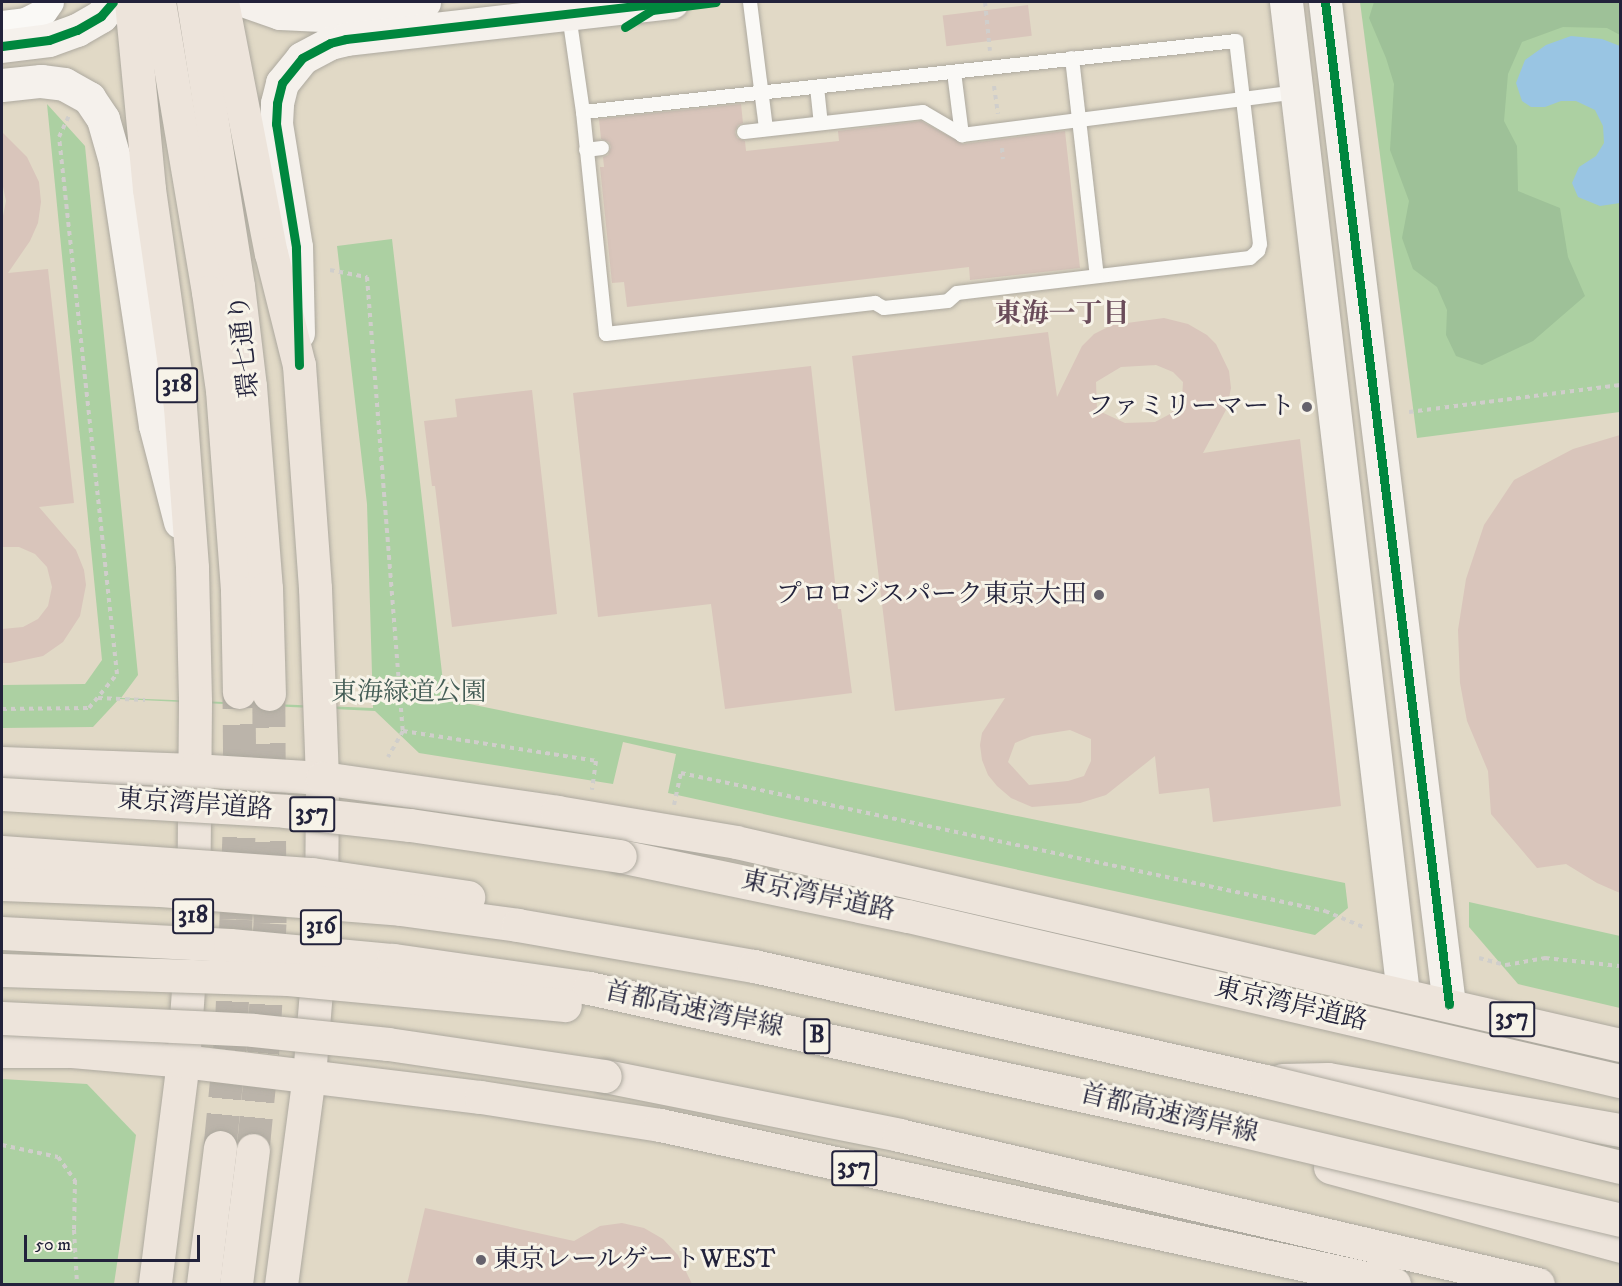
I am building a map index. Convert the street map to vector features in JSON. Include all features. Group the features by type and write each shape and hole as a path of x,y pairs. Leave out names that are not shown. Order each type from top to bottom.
{"main road":[{"name":"318","path":"131,2 149,189 180,407 192,567 195,702 193,916 183,1061"},
{"name":"環七通り","path":"159,2 208,292 222,390 237,591 254,693 266,588 248,375 238,286 193,2"},
{"path":"222,2 271,253 299,365 315,588 322,778"},
{"name":"357","path":"2,763 194,770 322,778 557,812 736,842 1403,993 1620,1045"},
{"name":"316","path":"281,1284 309,1075 321,930 322,778"},
{"name":"東京湾岸道路","path":"2,794 189,803 421,826 620,856 908,916 1620,1082"},
{"name":"B","path":"2,852 212,865 405,886 510,905 754,966"},
{"name":"首都高速湾岸線","path":"2,884 182,892 400,909 518,925 754,966 1265,1081 1620,1167"},
{"name":"首都高速湾岸線","path":"2,933 230,945 416,963 589,988 1236,1129 1620,1220"},
{"name":"B","path":"2,970 288,979 743,1020"},
{"name":"357","path":"2,1018 126,1022 253,1030 388,1044 605,1076 899,1136 1538,1284"},
{"name":"357","path":"2,1052 72,1051 183,1061 481,1097 660,1125 1394,1284"},
{"path":"155,1284 183,1061"},
{"path":"1265,1081 1328,1079 1620,1130"},
{"path":"1236,1129 1283,1154 1620,1246"},
{"path":"203,1284 220,1147"},
{"path":"236,1284 252,1150"}],"street":[{"path":"2,24 43,12 50,2"},
{"path":"2,46 49,40 76,30 101,16 113,2"},
{"path":"248,2 280,13 307,15 424,2"},
{"path":"299,365 296,247 276,124 282,83 292,69 317,50 346,39 672,2"},
{"path":"1286,2 1403,993"},
{"path":"1325,2 1449,1004"},
{"path":"2,86 41,81 64,84 89,98 103,119 115,161 155,425 192,567"}],"lane":[{"path":"750,2 766,129"},
{"path":"570,15 583,111 606,334 875,303 884,308 948,301 957,292 1250,258 1255,255 1260,244 1236,41 583,111"},
{"path":"1072,58 1097,276"},
{"path":"954,72 962,135"},
{"path":"817,87 821,123"},
{"path":"744,132 923,112 962,135 1297,92"},
{"path":"586,150 602,148"}],"path":[{"path":"2,709 89,708 117,674 59,137 70,112"},
{"path":"330,270 368,277 404,730 388,757"},
{"path":"1408,412 1620,385"},
{"path":"98,698 145,700"},
{"path":"404,730 596,761 592,790"},
{"path":"674,806 681,773 1324,911 1364,927"},
{"path":"1479,957 1506,964 1545,958 1620,966"},
{"path":"2,1145 58,1157 75,1180 76,1284"}],"green space":[{"path":"1360,2 1620,2 1620,412 1417,438"},
{"path":"1374,2 1620,2 1620,35 1607,28 1563,27 1522,42 1508,74 1504,121 1517,146 1518,191 1560,208 1568,257 1585,296 1533,341 1482,365 1456,356 1446,335 1447,310 1437,287 1413,269 1402,238 1409,201 1390,150 1394,84 1369,18"},
{"name":"東海緑道公園","path":"47,104 85,146 138,675 121,698 373,708 367,504 337,246 392,239 445,699 1345,883 1348,908 1315,935 668,793 676,754 623,742 613,784 419,753 375,711 119,699 93,727 2,728 2,685 85,684 102,660"},
{"path":"1469,902 1620,936 1620,1008 1518,984 1469,927"},
{"path":"2,1079 87,1084 136,1135 114,1284 2,1284"}],"water":[{"path":"1571,36 1602,39 1620,46 1620,203 1600,206 1578,197 1572,183 1579,167 1596,156 1604,143 1603,126 1595,110 1576,101 1561,101 1545,107 1531,107 1522,101 1516,83 1525,60 1546,45"}],"building":[{"path":"1028,5 1032,36 946,46 943,15"},
{"path":"741,104 743,123 738,125 735,132 737,138 745,141 746,151 839,141 838,131 921,121 963,144 1065,131 1080,268 970,280 969,267 627,307 624,282 612,283 600,167 604,167 603,157 608,155 611,147 609,142 601,139 599,119"},
{"path":"2,132 27,157 39,182 41,202 38,223 30,241 8,273 48,269 74,503 39,507 76,550 84,570 86,585 80,616 63,642 43,656 10,663 2,663 2,629 23,627 38,619 48,606 52,587 47,567 35,554 19,547 2,547 2,221 6,201 2,182"},
{"name":"プロロジスパーク東京大田","path":"1164,318 1188,324 1207,335 1216,344 1229,371 1231,388 1227,408 1203,453 1300,439 1341,806 1213,822 1209,788 1159,794 1155,756 1106,795 1080,803 1032,807 1011,798 997,786 988,775 982,760 980,745 982,733 1005,698 895,711 852,356 1048,332 1057,397 1082,346 1094,334 1112,325","holes":["1156,365 1173,372 1183,382 1182,399 1170,414 1155,422 1125,423 1097,410 1096,382 1121,367","1070,730 1091,739 1091,761 1084,776 1068,781 1029,785 1008,762 1015,743 1032,736"]},
{"path":"811,366 838,609 841,609 852,693 725,709 711,604 598,617 573,393"},
{"path":"532,390 557,614 452,627 435,486 432,486 424,421 457,417 455,399"},
{"path":"1620,435 1620,893 1597,883 1566,864 1537,868 1491,814 1488,771 1467,721 1460,683 1458,630 1466,579 1484,525 1514,480 1573,449"},
{"path":"425,1208 574,1241 600,1226 622,1223 644,1228 663,1239 678,1255 692,1284 407,1284"}],"tunnel":[{"path":"220,1147 231,1034 236,919 240,806 239,692"},
{"path":"253,1150 264,1037 270,923 269,694"}],"cycle path":[{"path":"2,46 49,40 77,30 101,16 113,2"},
{"path":"299,365 296,247 276,124 277,103 282,83 302,58 330,43 346,39 672,2"},
{"path":"625,27 652,10 716,2"},
{"path":"1325,2 1449,1004"}],"place":[{"name":"ファミリーマート","path":"1307,407"},
{"name":"プロロジスパーク東京大田","path":"1099,595"},
{"name":"東京レールゲートWEST","path":"481,1260"}],"district":[{"name":"東海一丁目","path":"1062,315"}]}
